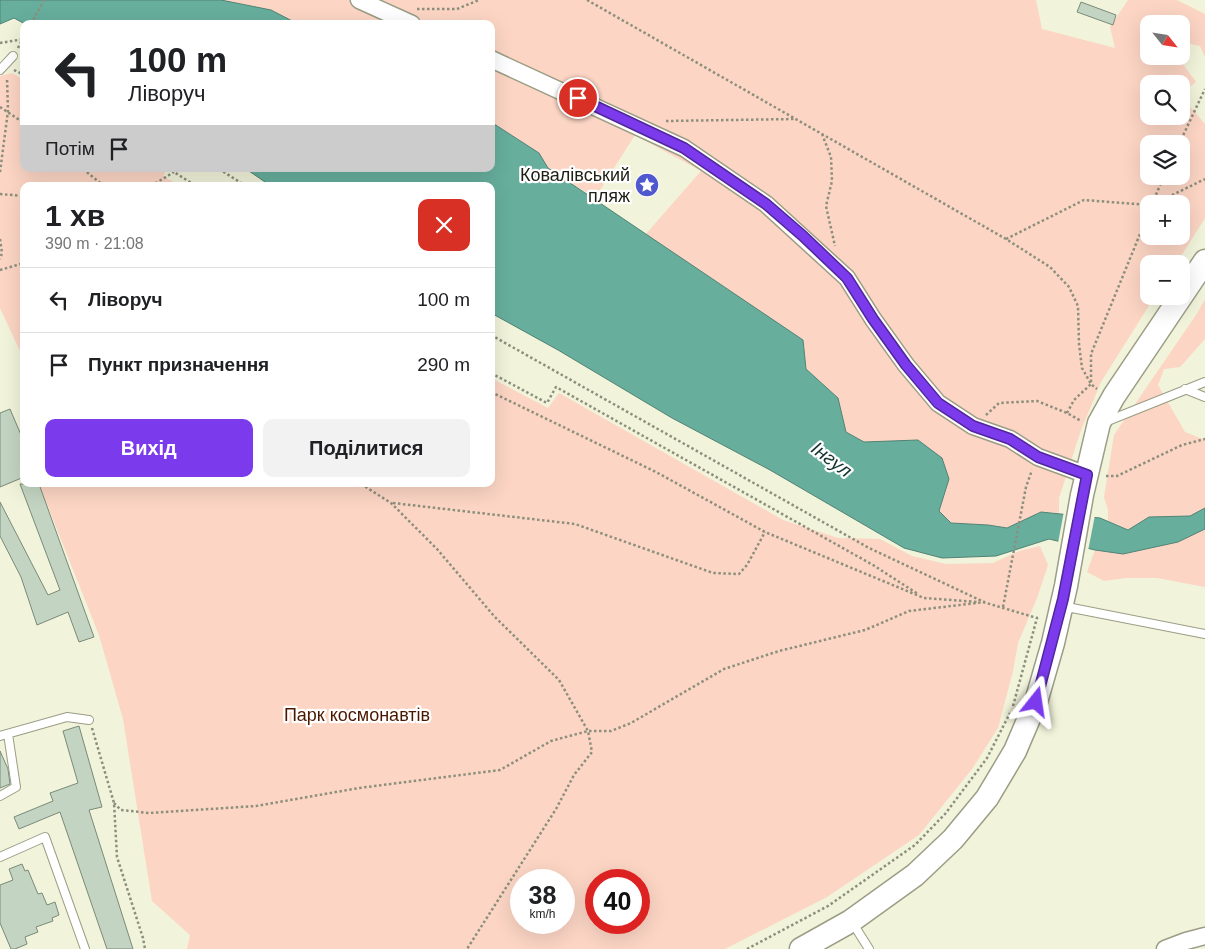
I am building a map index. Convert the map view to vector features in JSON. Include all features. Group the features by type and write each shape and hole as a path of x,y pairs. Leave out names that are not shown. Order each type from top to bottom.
{"street":[{"path":"359,0 403,20"},
{"path":"495,61 684,148 766,204 847,278 906,365 938,403 973,426 1010,439 1084,485"},
{"path":"801,949 851,921 916,875 953,839 987,798 1015,751 1036,702 1060,612 1084,485 1099,423 1114,396 1205,261"},
{"path":"1165,949 1205,936"}],"lane":[{"path":"3,68 13,56"},
{"path":"1099,423 1205,382"},
{"path":"1185,389 1205,397"},
{"path":"1060,612 1072,608 1205,634"},
{"path":"0,796 16,787 4,735 68,717 89,720"},
{"path":"0,858 45,837 85,949"},
{"path":"851,921 869,949"}],"path":[{"path":"33,20 44,0"},
{"path":"409,7 418,9 457,9 479,0"},
{"path":"588,0 1006,239 1050,267 1069,287 1078,306 1082,368 1092,384 1102,392 1114,396"},
{"path":"0,43 20,40"},
{"path":"0,172 8,112 8,92 3,68"},
{"path":"1183,135 1205,89"},
{"path":"0,107 20,120"},
{"path":"660,122 797,119"},
{"path":"822,133 831,156 832,181 826,206 835,248"},
{"path":"87,172 99,182"},
{"path":"157,182 172,172"},
{"path":"175,172 190,182"},
{"path":"224,172 240,182"},
{"path":"1170,195 1205,178"},
{"path":"0,194 20,196"},
{"path":"1006,239 1041,224 1084,200 1140,203"},
{"path":"1092,384 1091,354 1140,234"},
{"path":"0,239 2,254 0,259"},
{"path":"0,270 20,264"},
{"path":"495,337 869,548 985,602 1037,618 1060,612"},
{"path":"495,375 547,403 556,387 864,560 924,598"},
{"path":"1067,413 1074,400 1092,384"},
{"path":"495,394 656,472 765,532 924,598 985,602"},
{"path":"973,426 999,403 1037,401 1067,413 1087,424 1099,423"},
{"path":"1084,485 1117,476 1182,445 1205,440"},
{"path":"1003,607 1026,487 1030,476"},
{"path":"366,487 391,502 437,549 494,616 559,680 588,731 592,752 574,775 556,809 468,949"},
{"path":"391,502 574,524 713,573 740,574 765,532"},
{"path":"114,803 121,810 150,813 256,806 359,788 500,770 551,741 588,731 611,731 631,723 724,669 779,651 865,630 909,610 985,602"},
{"path":"747,949 828,906 915,845 945,814 987,758 1012,707 1037,618"},
{"path":"89,720 114,803 117,857 145,949"}],"green space":[{"path":"221,0 1036,0 1042,29 1115,48 1110,27 1128,0 1177,0 1205,14 1205,57 1200,46 1190,44 1190,15 1140,15 1140,65 1183,65 1196,82 1190,87 1190,75 1140,75 1140,125 1190,125 1190,106 1205,124 1205,218 1190,242 1190,195 1140,195 1140,245 1188,245 1182,255 1140,255 1140,305 1149,305 1101,382 1081,430 1059,498 1059,513 1041,512 1007,528 951,523 939,511 949,479 918,440 864,442 846,432 838,398 806,369 803,340 645,235 701,171 635,135 595,198 548,168 539,153 495,125 495,20 290,20 271,10"},
{"path":"12,73 20,78 20,172 165,172 163,176 174,182 20,182 20,351 0,308 0,76"},
{"path":"1205,299 1205,339 1180,367 1164,369 1158,385 1185,432 1205,440 1205,508 1190,516 1149,517 1128,530 1108,521 1108,510 1104,497 1114,435"},
{"name":"Парк космонавтів","path":"495,380 548,408 559,393 783,520 838,538 880,539 912,556 946,564 993,563 1019,551 1040,546 1048,565 1037,598 1018,643 1013,671 998,728 972,769 919,835 827,897 725,949 187,949 190,935 152,901 123,719 99,635 40,487 495,487"},
{"path":"1205,529 1205,587 1157,578 1126,578 1104,581 1087,572 1095,550 1123,554 1178,542"}],"water":[{"path":"0,0 221,0 271,10 290,20 20,21 14,18 0,24"},
{"name":"Інгул","path":"495,125 539,153 548,168 803,340 806,369 838,398 846,432 864,442 918,440 942,458 949,479 939,511 951,523 1007,528 1041,512 1100,518 1128,530 1149,517 1190,516 1205,508 1205,529 1178,542 1123,554 1095,550 1049,539 996,556 942,558 904,548 770,470 672,418 558,350 495,315 495,182 265,182 250,172 495,172"}],"pier":[{"path":"1064,511 1095,515 1088,551 1058,543"}],"building":[{"path":"1081,2 1116,15 1113,25 1077,12"},
{"path":"10,409 20,433 20,479 0,487 0,413"},
{"path":"21,487 40,487 94,637 79,642 68,612 37,625 21,577 0,536 0,502 48,595 60,590"},
{"path":"79,726 102,807 89,810 133,949 107,949 60,812 19,829 14,817 53,801 50,793 78,783 63,731"},
{"path":"0,751 8,769 10,784 0,788"},
{"path":"22,864 25,871 28,870 38,894 42,893 47,905 55,902 59,915 52,918 53,921 36,927 38,932 25,937 27,944 11,949 0,923 0,885 13,880 9,869"}],"place":[{"name":"Ковалівський пляж","path":"647,185"}],"route":[{"path":"578,98 684,148 766,204 847,278 906,365 938,403 973,426 1010,439 1038,457 1087,475 1066,586 1053,643 1036,702"}]}
